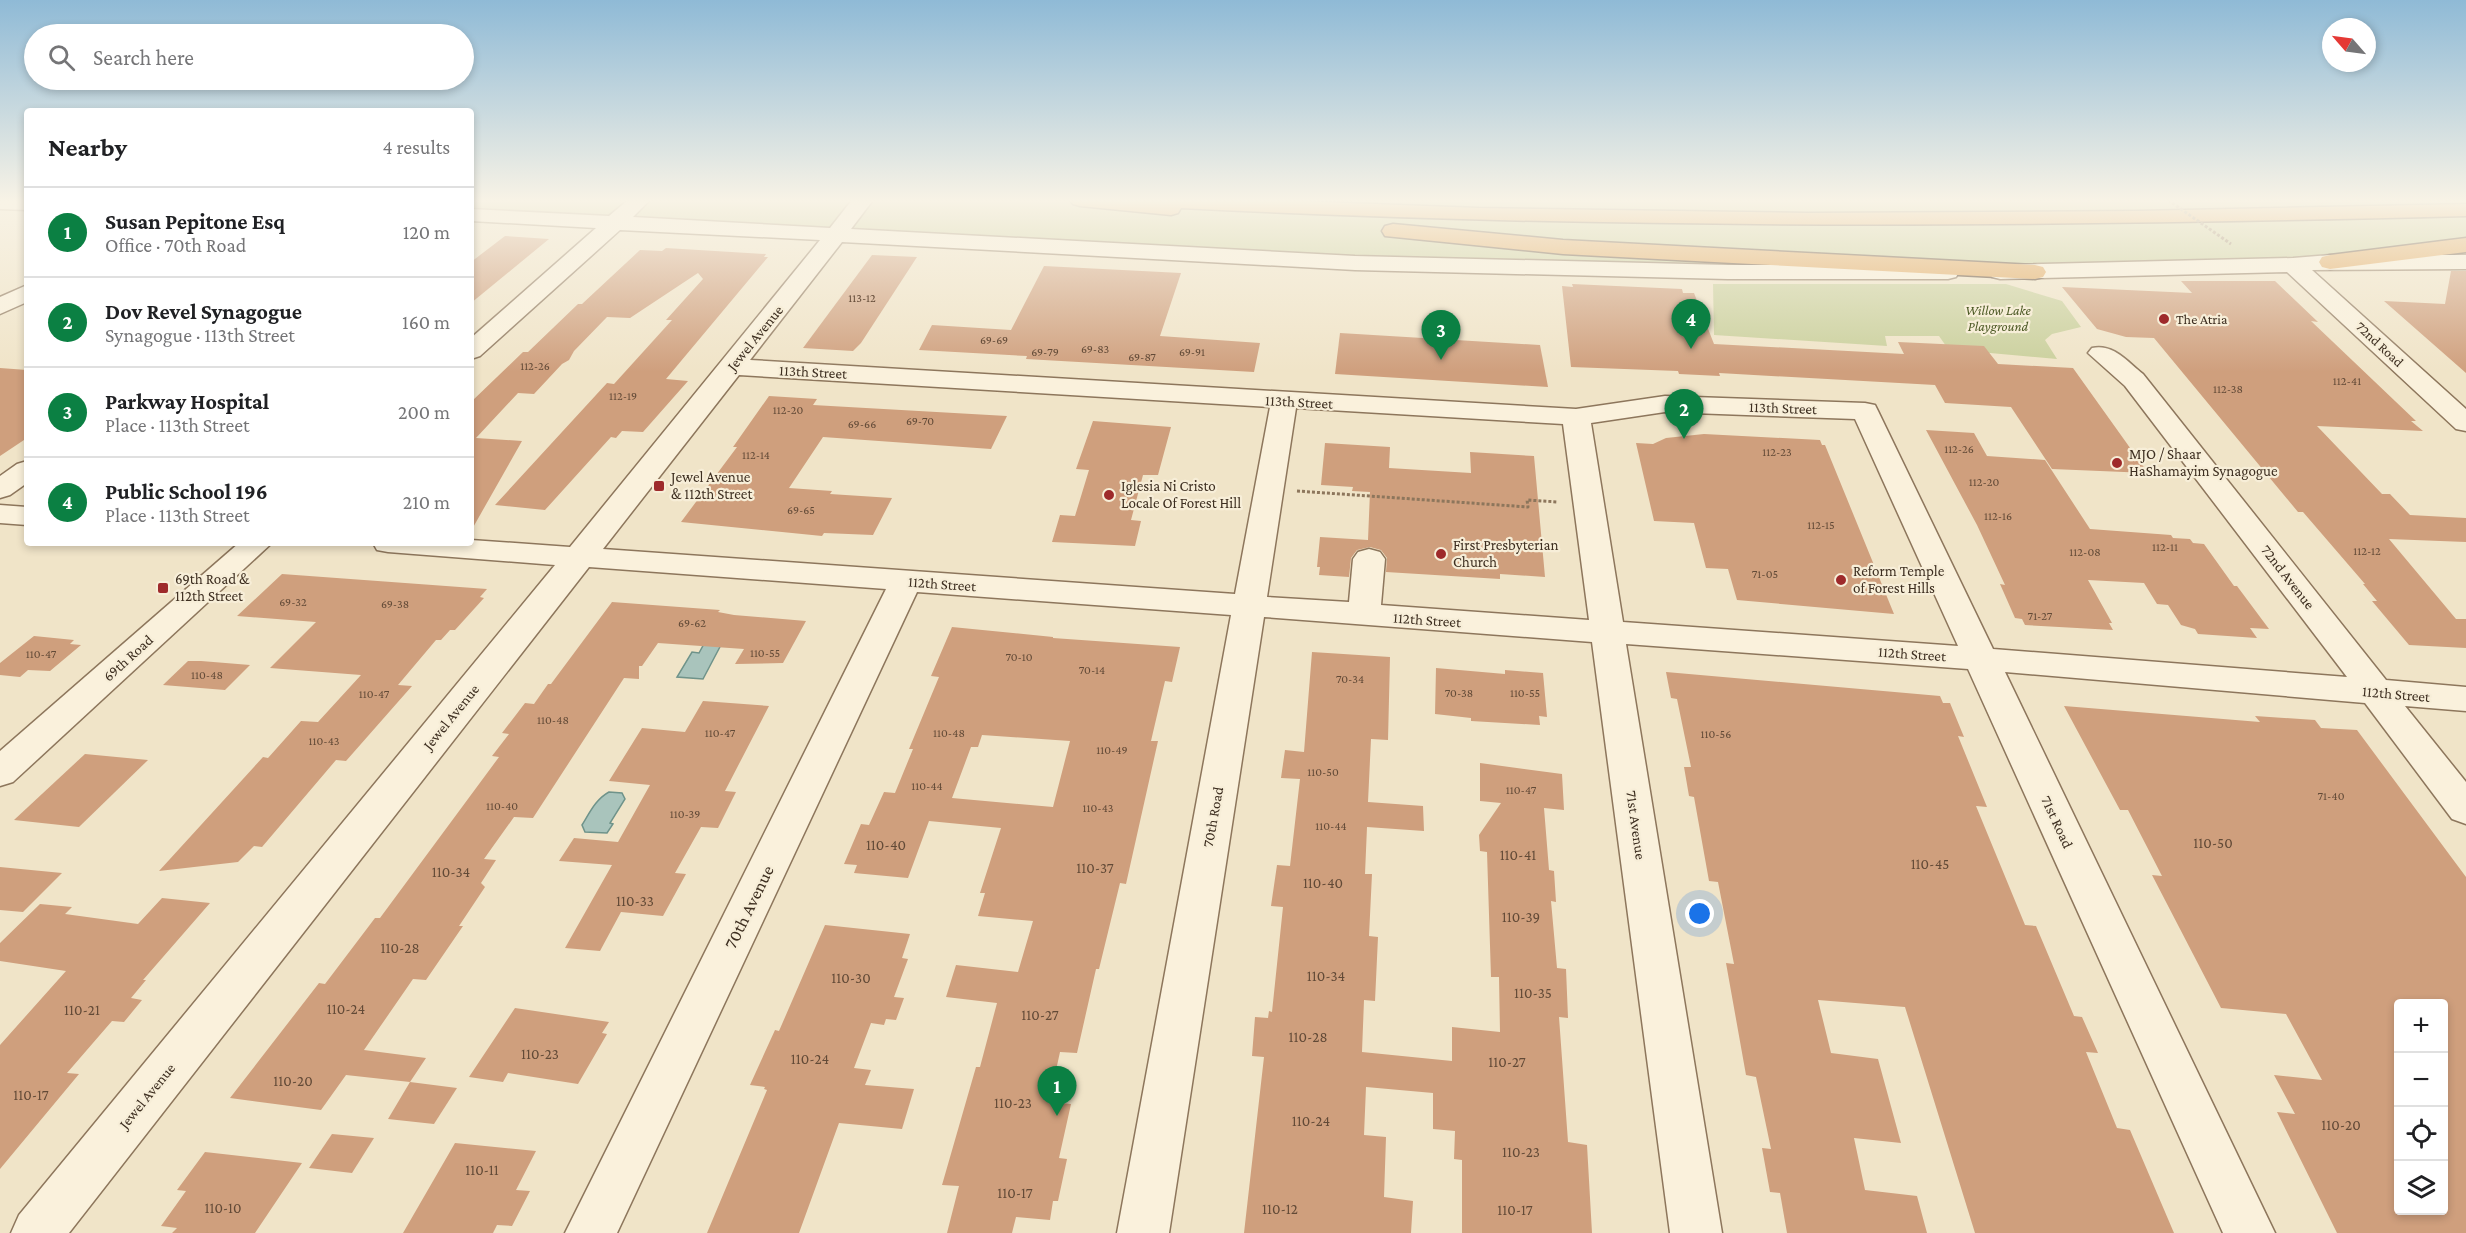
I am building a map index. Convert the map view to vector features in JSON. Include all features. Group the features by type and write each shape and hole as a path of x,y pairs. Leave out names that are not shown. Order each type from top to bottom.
{"highway":[{"path":"1775,258 2035,272"},
{"path":"2330,261 2359,258"}],"street":[{"path":"474,348 575,258"},
{"name":"Jewel Avenue","path":"37,1233 818,258"},
{"path":"1257,258 1355,263 1737,272 2035,272 2293,265 2330,261 2466,262"},
{"name":"72nd Road","path":"2293,265 2466,422"},
{"path":"0,307 24,294"},
{"name":"72nd Avenue","path":"2101,353 2134,380 2466,809"},
{"name":"113th Street","path":"732,367 1576,417 1665,404 1864,411"},
{"name":"70th Road","path":"1143,1233 1284,401"},
{"name":"71st Road","path":"1864,411 2249,1233"},
{"name":"71st Avenue","path":"1576,417 1696,1233"},
{"path":"0,489 24,472"},
{"path":"0,514 24,516"},
{"name":"69th Road","path":"0,772 253,546"},
{"name":"112th Street","path":"429,546 1981,659 2466,699"},
{"path":"1364,615 1369,559"},
{"name":"70th Avenue","path":"591,1233 906,581"}],"path":[{"path":"1293,491 1528,507 1527,500 1558,502"}],"green space":[{"path":"1416,258 2466,258 2466,267 1775,267"},
{"name":"Willow Lake Playground","path":"1713,284 2006,284 2062,301 2081,327 2052,334 2045,340 2057,359 1968,351 1946,346 1939,336 1885,336 1887,346 1714,335"}],"water":[{"path":"705,642 722,643 703,679 677,677 692,652 699,653"},
{"path":"609,792 622,793 625,799 610,823 613,824 607,833 585,832 582,825 588,815 597,802"}],"building":[{"path":"477,258 526,258 474,301 474,260"},
{"path":"632,258 768,258 666,379 688,381 643,432 622,431 616,438 611,437 545,510 495,505 607,383 614,384 672,320 666,320 703,279 698,273 630,318 607,317 574,351 569,360 562,364 534,394 518,393 476,438 522,441 474,526 474,399 523,352 528,352 578,304 582,304"},
{"path":"870,258 917,258 861,343 853,351 803,348"},
{"path":"1044,266 1181,273 1160,336 1260,343 1254,372 1026,359 1027,356 919,350 932,325 1011,330"},
{"path":"2451,271 2466,271 2466,373 2384,301 2445,304"},
{"path":"2181,281 2275,281 2318,322 2311,321 2416,421 2411,421 2423,431 2317,426 2382,494 2390,494 2410,515 2466,518 2466,542 2389,539 2456,619 2466,619 2466,648 2409,645 2372,601 2377,601 2363,584 2365,584 2303,512 2298,512 2154,338 2126,337 2097,329 2062,287 2192,293"},
{"path":"1572,284 1682,289 1683,293 1694,293 1714,344 1904,354 1898,342 1984,346 1998,364 2073,368 2148,473 2052,469 2011,407 1945,403 1935,385 1571,367 1562,286 1573,287"},
{"path":"1340,333 1540,345 1548,387 1335,374"},
{"path":"0,368 24,370 24,440 0,456"},
{"path":"769,396 817,399 813,405 1007,416 991,449 823,437 789,488 832,491 830,494 892,498 873,535 824,533 822,536 681,522 737,447 733,447"},
{"name":"Iglesia Ni Cristo Locale Of Forest Hill","path":"1093,421 1171,427 1158,475 1143,475 1131,520 1141,521 1135,546 1052,542 1060,515 1075,516 1089,470 1076,469"},
{"path":"1926,430 1974,433 1987,456 2045,460 2090,529 2171,535 2173,538 2190,539 2193,543 2204,544 2269,629 2250,628 2257,638 2198,634 2195,629 2181,625 2168,605 2157,604 2144,583 2088,580 2112,623 2109,623 2113,630 2025,625 2022,619 2015,618 2000,584 2005,585 1977,525"},
{"path":"1704,434 1820,440 1822,445 1825,445 1894,614 1737,600 1728,569 1706,568 1694,523 1654,521 1636,443 1653,444 1666,438"},
{"path":"1325,443 1390,447 1389,468 1471,473 1470,452 1534,456 1545,577 1500,574 1500,579 1386,572 1387,558 1381,550 1370,547 1357,550 1351,558 1349,577 1319,575 1320,567 1317,567 1320,537 1368,540 1370,492 1352,491 1353,487 1321,485"},
{"path":"282,574 487,589 480,597 484,598 455,630 450,630 441,640 436,640 398,685 412,686 346,761 336,760 262,847 254,846 238,862 159,871 263,757 268,758 301,721 318,722 361,675 270,668 316,622 237,616"},
{"path":"612,602 720,610 718,612 734,615 806,621 783,663 735,664 744,649 658,643 642,666 639,666 639,679 624,678 533,818 514,817 484,859 496,860 481,883 485,887 459,926 463,926 426,980 413,979 364,1050 426,1058 410,1082 346,1075 321,1110 230,1098 319,983 325,984 375,918 380,918 499,757 492,756 509,734 502,733 525,703 534,704 548,684 551,684"},
{"path":"952,627 1053,638 1180,647 1172,682 1165,681 1151,741 1158,741 1126,884 1120,883 1099,969 1096,969 1077,1053 1060,1052 1049,1102 1071,1104 1059,1158 1067,1159 1058,1201 1053,1201 1050,1220 1016,1217 1012,1233 947,1233 959,1186 942,1185 976,1067 980,1067 997,1003 946,997 956,965 1018,972 1033,921 978,916 985,893 980,893 1001,828 929,821 908,878 854,873 857,865 844,864 861,824 869,825 884,792 895,793 913,749 909,749 939,677 931,676","holes":["982,735 1070,741 1053,807 952,798 971,747 978,747"]},
{"path":"34,636 74,640 70,644 81,645 50,671 28,670 20,677 0,675 0,663"},
{"path":"1312,652 1390,657 1388,740 1371,739 1368,802 1423,806 1424,831 1367,827 1365,874 1372,874 1369,936 1378,937 1375,1001 1364,1000 1362,1052 1452,1061 1452,1027 1500,1032 1499,977 1491,977 1487,852 1480,851 1479,835 1501,803 1480,801 1480,763 1562,774 1564,810 1544,808 1549,870 1554,871 1556,902 1551,901 1557,968 1566,969 1568,1018 1559,1017 1568,1142 1587,1145 1592,1233 1462,1233 1462,1160 1454,1159 1455,1131 1433,1129 1433,1093 1366,1087 1364,1135 1386,1137 1384,1197 1413,1201 1411,1233 1244,1233 1264,1057 1252,1056 1255,1017 1268,1018 1269,1011 1272,1012 1283,907 1271,906 1277,865 1290,866 1300,779 1281,778 1285,750 1304,752"},
{"path":"188,661 250,665 225,690 163,685"},
{"path":"1436,668 1505,674 1505,670 1543,673 1547,717 1539,716 1540,725 1471,721 1471,718 1435,714"},
{"path":"1666,672 1940,696 1943,703 1950,703 1964,737 1958,736 1987,807 1976,806 2025,925 2036,926 2074,1016 2082,1017 2098,1053 2086,1052 2117,1128 2130,1130 2174,1233 1975,1233 1905,1007 1818,1000 1831,1053 1878,1059 1901,1143 1854,1138 1865,1190 1917,1196 1927,1233 1787,1233 1780,1193 1770,1192 1762,1148 1771,1149 1756,1077 1746,1075 1726,963 1734,964 1718,882 1709,881 1694,797 1689,796 1684,767 1691,767 1677,699 1671,698"},
{"path":"703,701 769,706 725,791 736,792 718,828 701,827 675,873 686,874 663,916 621,912 600,951 565,948 612,865 559,861 574,838 618,842 650,785 609,781 642,728 685,732"},
{"path":"2064,706 2260,722 2255,716 2315,720 2321,728 2357,730 2466,877 2466,1233 2337,1233 2277,1112 2295,1114 2274,1075 2322,1080 2286,1014 2221,1008 2152,875 2162,876 2128,810 2120,810"},
{"path":"85,754 148,760 79,827 14,820"},
{"path":"0,867 62,873 23,912 0,910"},
{"path":"162,898 210,903 143,980 146,980 131,998 142,1000 124,1022 112,1021 67,1073 79,1074 0,1169 0,1045 66,971 0,961 0,943 40,904 72,907 65,914 138,924"},
{"path":"825,925 910,934 902,958 908,959 894,997 904,998 896,1020 886,1019 884,1025 871,1023 854,1068 871,1070 865,1085 914,1089 902,1129 839,1123 799,1233 707,1233 767,1090 764,1089 765,1087 750,1085 775,1030 779,1031"},
{"path":"515,1008 609,1022 602,1033 607,1034 578,1084 508,1073 503,1082 469,1077"},
{"path":"410,1082 457,1088 434,1124 388,1119"},
{"path":"332,1134 374,1138 352,1173 309,1168"},
{"path":"455,1143 536,1151 516,1190 530,1191 512,1226 497,1225 493,1233 403,1233"},
{"path":"205,1152 302,1163 255,1233 172,1233 177,1228 161,1226 186,1191 177,1190"}],"place":[{"name":"The Atria","path":"2164,319"},
{"name":"Public School 196","path":"1691,349"},
{"name":"Parkway Hospital","path":"1441,360"},
{"name":"Dov Revel Synagogue","path":"1684,439"},
{"name":"MJO / Shaar HaShamayim Synagogue","path":"2117,463"},
{"name":"Jewel Avenue & 112th Street","path":"659,486"},
{"name":"Iglesia Ni Cristo Locale Of Forest Hill","path":"1109,495"},
{"name":"First Presbyterian Church","path":"1441,554"},
{"name":"Reform Temple of Forest Hills","path":"1841,580"},
{"name":"69th Road & 112th Street","path":"163,588"},
{"name":"Susan Pepitone Esq","path":"1057,1116"}]}
